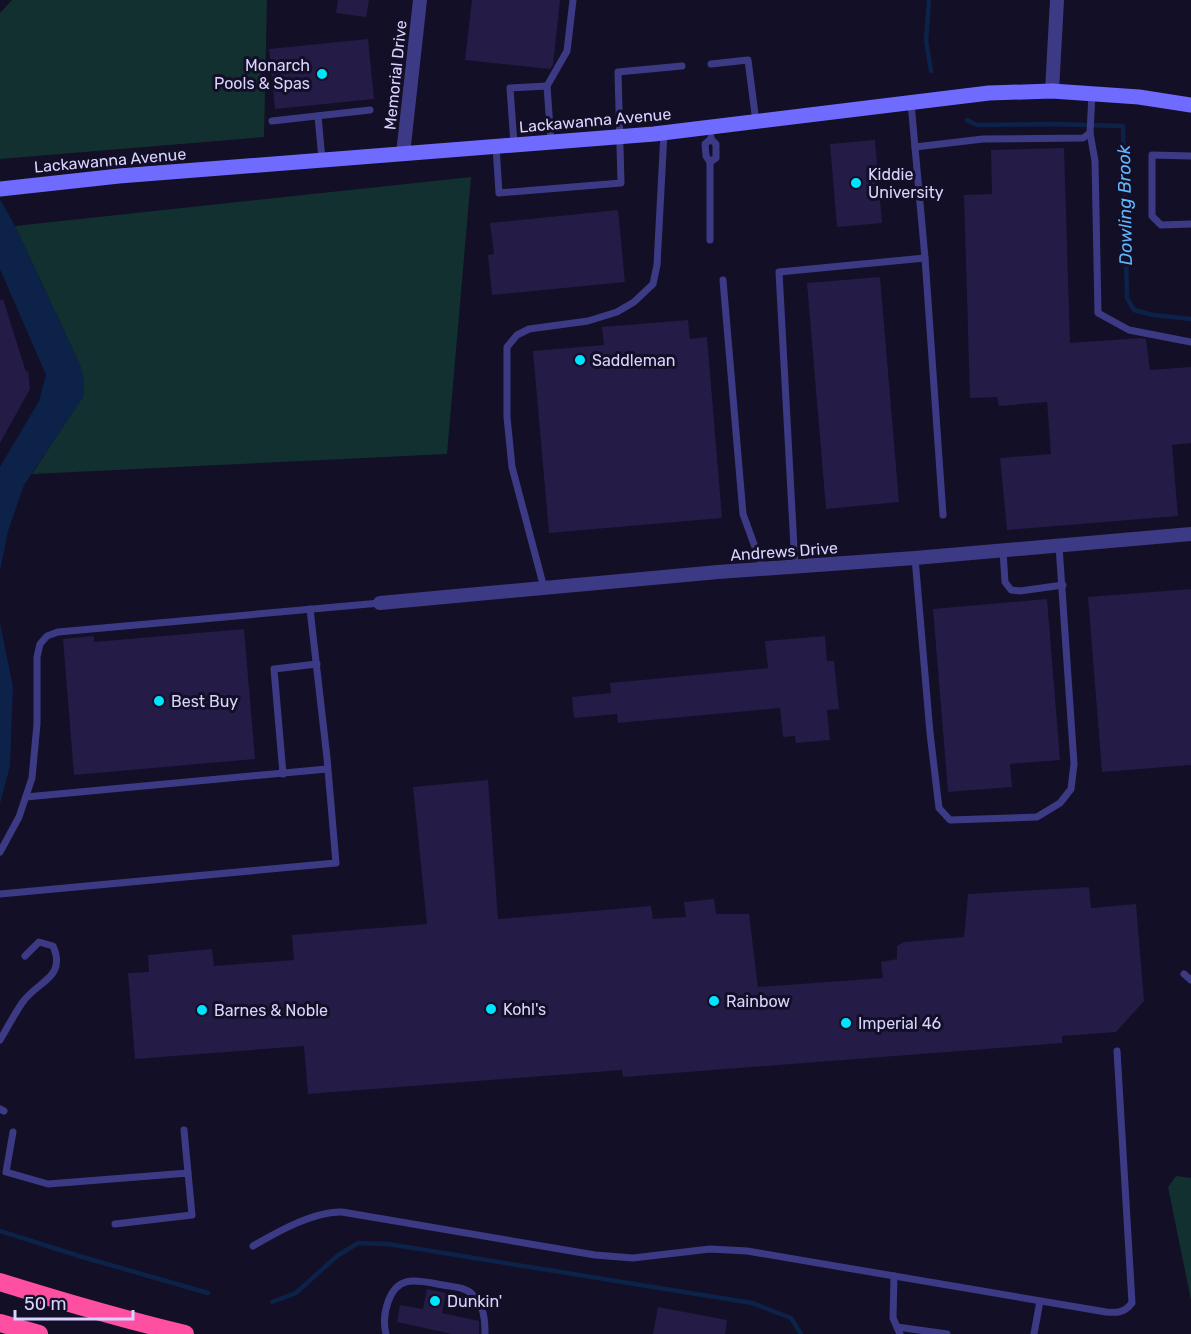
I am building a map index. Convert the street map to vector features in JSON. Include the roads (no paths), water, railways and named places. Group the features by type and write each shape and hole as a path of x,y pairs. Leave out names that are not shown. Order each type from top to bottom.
{"highway":[{"path":"0,1282 140,1324 185,1334"},
{"path":"8,1328 39,1334"}],"street":[{"name":"Memorial Drive","path":"403,154 420,0"},
{"path":"1052,91 1057,0"},
{"name":"Lackawanna Avenue","path":"0,189 118,176 321,160 664,133 711,133 756,122 989,93 1052,91 1139,97 1191,105"},
{"name":"Andrews Drive","path":"380,603 1191,534"}],"lane":[{"path":"551,142 547,86 567,51 573,0"},
{"path":"711,64 748,60 756,122"},
{"path":"496,147 499,194 621,183 618,72 682,66"},
{"path":"514,145 510,88 547,86"},
{"path":"1092,94 1090,133 1095,161 1098,313 1129,330 1191,342"},
{"path":"911,103 925,258 943,515"},
{"path":"272,121 370,110"},
{"path":"318,116 321,160"},
{"path":"544,588 512,467 507,417 507,347 517,335 529,329 588,321 617,312 634,302 652,284 657,265 664,133"},
{"path":"710,240 710,162 716,158 716,144 711,133"},
{"path":"915,147 983,139 1083,138 1090,133"},
{"path":"1191,156 1152,155 1152,216 1161,225 1191,224"},
{"path":"795,566 779,272 925,258"},
{"path":"723,280 743,514 763,569"},
{"path":"915,558 939,808 950,820 1037,816 1060,803 1071,789 1074,764 1059,546"},
{"path":"1003,551 1005,582 1011,591 1063,585"},
{"path":"0,852 20,817 32,778 37,724 37,657 40,644 47,636 58,632 380,603"},
{"path":"0,894 336,863 310,609"},
{"path":"283,774 274,669 316,664"},
{"path":"26,797 327,769"},
{"path":"0,1040 23,1001 36,987 45,982 57,967 57,956 53,946 39,942 25,956"},
{"path":"1184,974 1191,980"},
{"path":"253,1246 280,1230 334,1212 595,1255 633,1258 710,1249 747,1251 1118,1313 1127,1309 1132,1303 1117,1051"},
{"path":"115,1224 192,1215 184,1130"},
{"path":"13,1132 3,1171 48,1184 188,1173"},
{"path":"894,1276 893,1318 898,1331 947,1334"},
{"path":"386,1334 385,1311 392,1291 399,1284 408,1281 465,1289 472,1293 479,1301 483,1311 485,1334"},
{"path":"1034,1334 1040,1301"}],"water":[{"path":"0,199 80,365 84,379 84,396 24,485 8,531 0,571 0,467 39,401 46,375 0,269"},
{"path":"0,623 13,687 10,766 0,804"}],"waterway":[{"name":"Dowling Brook","path":"929,0 926,40 931,71"},
{"name":"Dowling Brook","path":"967,120 977,125 1123,126 1127,298 1134,310 1153,315 1191,319"},
{"path":"0,1231 208,1293"},
{"path":"272,1302 296,1293 337,1256 358,1243 388,1244 752,1303 791,1318 801,1334"}],"place":[{"name":"Monarch Pools & Spas","path":"322,74"},
{"name":"Kiddie University","path":"856,183"},
{"name":"Saddleman","path":"580,360"},
{"name":"Best Buy","path":"159,701"},
{"name":"Rainbow","path":"714,1001"},
{"name":"Kohl's","path":"491,1009"},
{"name":"Barnes & Noble","path":"202,1010"},
{"name":"Imperial 46","path":"846,1023"},
{"name":"Dunkin'","path":"435,1301"}]}
